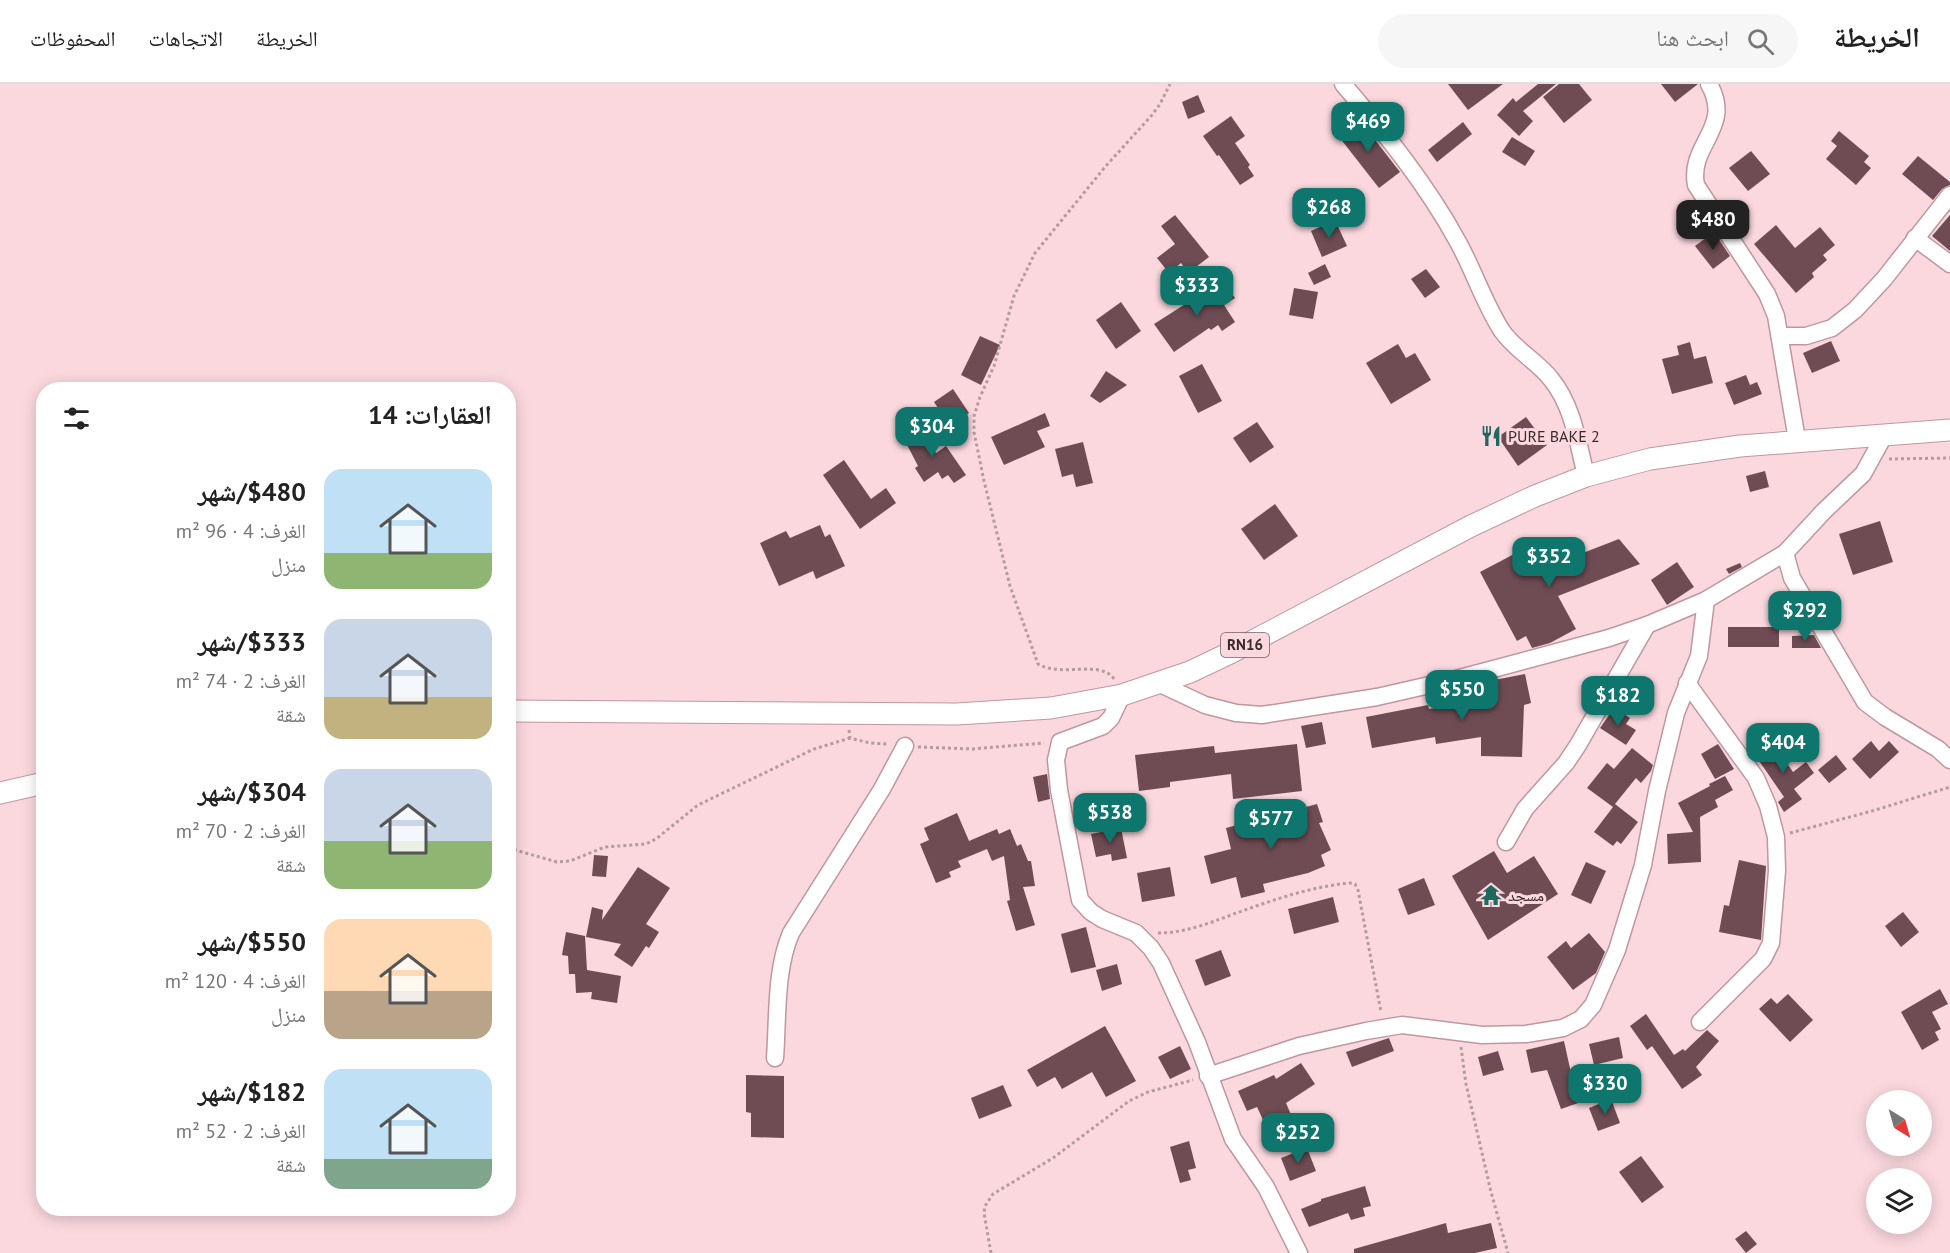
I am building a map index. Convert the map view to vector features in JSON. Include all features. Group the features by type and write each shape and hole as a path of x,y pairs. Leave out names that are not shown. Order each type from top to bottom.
{"main road":[{"name":"RN16","path":"516,711 957,714 1051,708 1122,695 1190,672 1472,526 1535,496 1586,476 1650,459 1740,446 1950,430"},
{"path":"0,793 36,785"}],"street":[{"path":"1343,84 1379,127 1434,202 1458,243 1504,333 1550,378 1564,398 1586,476"},
{"path":"1709,84 1718,105 1714,128 1695,164 1696,185 1767,294 1776,316 1797,440"},
{"path":"1780,336 1806,336 1832,328 1855,310 1950,195"},
{"path":"1915,238 1950,264"},
{"path":"1158,683 1205,705 1236,713 1262,714 1304,710 1377,697 1456,679 1608,638 1647,625 1706,600 1785,553 1863,474 1885,434"},
{"path":"1785,553 1792,578 1865,702 1938,749 1950,760"},
{"path":"1208,1076 1299,1046 1402,1025 1482,1035 1526,1034 1563,1028 1581,1019 1593,1005 1617,950 1643,864 1657,791 1676,713 1699,656 1706,600"},
{"path":"1506,842 1525,809 1566,763 1578,745 1647,625"},
{"path":"1687,683 1756,778 1768,806 1776,837 1777,871 1771,943 1763,959 1700,1022"},
{"path":"1122,695 1111,718 1103,726 1060,741 1056,760 1059,790 1080,900 1096,916 1136,933 1151,948 1161,963 1186,1016 1233,1139 1266,1187 1299,1253"},
{"path":"775,1058 782,966 785,948 791,933 882,789 905,746"}],"path":[{"path":"1122,695 1108,671 1100,669 1058,671 1038,664 1014,597 1002,554 974,432 974,416 994,366 1014,296 1035,252 1105,167 1152,115 1170,84"},
{"path":"1872,459 1950,458"},
{"path":"846,713 850,738"},
{"path":"516,850 557,862 570,861 605,847 646,844 698,805 814,748 850,738 870,743 973,749 1060,741"},
{"path":"1776,837 1950,787"},
{"path":"1136,933 1177,933 1266,902 1344,883 1354,884 1358,890 1384,1028"},
{"path":"1460,1033 1466,1084 1508,1253"},
{"path":"991,1253 984,1206 993,1194 1063,1151 1129,1101 1148,1092 1208,1076"}],"building":[{"path":"1448,84 1503,84 1468,110"},
{"path":"1538,84 1556,84 1523,111 1533,121 1519,136 1497,115 1513,98 1516,102"},
{"path":"1559,84 1579,84 1592,100 1564,123 1543,97"},
{"path":"1661,84 1698,84 1675,102"},
{"path":"1198,95 1205,112 1188,119 1182,102"},
{"path":"1231,116 1245,136 1235,143 1250,165 1248,167 1254,176 1240,185 1203,136"},
{"path":"1358,118 1400,172 1379,188 1336,133"},
{"path":"1463,122 1472,134 1437,162 1428,150"},
{"path":"1839,131 1869,156 1864,162 1871,168 1856,185 1826,159 1837,146 1831,141"},
{"path":"1512,137 1535,151 1525,166 1502,152"},
{"path":"1751,151 1770,174 1748,191 1729,168"},
{"path":"1918,156 1950,182 1950,185 1942,189 1933,200 1902,174"},
{"path":"1320,188 1327,198 1339,190 1349,204 1326,220 1309,195"},
{"path":"1175,215 1209,257 1188,273 1181,263 1169,273 1157,258 1175,244 1161,226"},
{"path":"1950,215 1950,251 1932,236"},
{"path":"1335,220 1347,246 1322,257 1311,231"},
{"path":"1776,225 1795,248 1820,227 1835,245 1823,255 1827,260 1812,273 1814,277 1796,293 1754,244"},
{"path":"1714,232 1730,256 1713,269 1695,246"},
{"path":"1325,264 1331,277 1314,285 1308,273"},
{"path":"1426,269 1440,287 1425,298 1411,279"},
{"path":"1223,280 1235,298 1224,305 1235,322 1222,331 1218,325 1211,330 1209,328 1174,352 1154,324"},
{"path":"1294,288 1318,292 1313,319 1289,315"},
{"path":"1121,302 1141,331 1116,349 1096,320"},
{"path":"980,336 1000,345 981,385 961,375"},
{"path":"1831,341 1840,361 1812,373 1803,353"},
{"path":"1690,342 1694,359 1706,356 1713,383 1672,394 1662,359 1679,355 1677,346"},
{"path":"1398,344 1406,358 1415,353 1431,380 1391,404 1366,363"},
{"path":"1202,364 1222,401 1198,413 1179,376"},
{"path":"1106,371 1127,385 1100,403 1090,396"},
{"path":"1746,375 1750,385 1757,382 1762,394 1734,405 1725,383"},
{"path":"953,389 969,413 950,426 934,402"},
{"path":"1045,413 1050,426 1037,431 1045,447 1004,465 991,437"},
{"path":"1526,417 1547,445 1518,466 1498,437"},
{"path":"1257,422 1274,447 1250,463 1233,438"},
{"path":"923,427 936,453 946,446 966,475 954,483 948,475 942,479 938,472 924,482 915,468 918,466 903,437"},
{"path":"1083,442 1093,483 1076,487 1073,474 1062,477 1055,449"},
{"path":"844,460 871,499 886,488 896,503 860,529 823,475"},
{"path":"1765,471 1769,487 1750,492 1746,476"},
{"path":"1275,504 1298,536 1264,560 1241,529"},
{"path":"1880,521 1893,562 1853,575 1839,534"},
{"path":"820,525 825,537 830,534 845,566 816,579 813,571 779,586 760,543 786,531 790,538"},
{"path":"1619,539 1640,564 1558,596 1576,629 1550,643 1532,648 1526,636 1517,641 1480,572 1531,545 1544,568"},
{"path":"1677,562 1694,587 1667,605 1651,580"},
{"path":"1740,563 1742,567 1729,574 1726,569"},
{"path":"1728,627 1779,627 1779,647 1728,647"},
{"path":"1814,635 1821,648 1792,648 1792,636"},
{"path":"1525,674 1531,703 1524,705 1522,757 1481,756 1481,737 1436,744 1435,737 1372,748 1366,717 1428,705 1429,709 1492,699 1489,681"},
{"path":"1614,708 1630,718 1626,724 1636,730 1626,745 1600,728"},
{"path":"1322,722 1326,744 1306,748 1301,726"},
{"path":"1770,739 1793,772 1806,762 1814,773 1794,789 1802,799 1784,812 1778,802 1784,797 1753,752"},
{"path":"1871,741 1879,751 1889,741 1899,752 1870,779 1852,759"},
{"path":"1297,744 1302,791 1233,799 1231,774 1170,782 1170,787 1139,791 1135,755 1214,746 1215,753"},
{"path":"1718,744 1734,769 1715,779 1701,754"},
{"path":"1632,748 1653,765 1641,783 1636,778 1615,804 1638,822 1621,844 1617,841 1613,846 1594,832 1613,807 1587,788 1607,763 1614,769"},
{"path":"1836,755 1847,769 1829,783 1818,770"},
{"path":"1047,774 1050,799 1038,802 1033,777"},
{"path":"1725,776 1733,790 1715,800 1718,807 1700,817 1701,862 1668,864 1667,834 1693,832 1678,803"},
{"path":"1317,804 1323,822 1319,823 1331,850 1321,855 1325,866 1308,873 1263,884 1265,892 1241,898 1236,877 1211,884 1204,856 1231,849 1226,828"},
{"path":"957,813 969,841 997,829 999,834 1010,829 1017,846 1021,844 1028,861 1031,861 1035,886 1023,887 1035,925 1016,931 1007,901 1010,900 1004,856 992,861 987,849 958,861 961,867 949,872 951,877 936,883 920,844 929,840 924,828"},
{"path":"1121,828 1127,858 1112,861 1111,854 1096,857 1091,834"},
{"path":"1494,851 1507,873 1534,856 1558,894 1488,940 1452,876"},
{"path":"594,855 608,856 606,877 592,876"},
{"path":"1739,860 1766,866 1761,940 1719,932 1724,905 1729,906"},
{"path":"1586,862 1606,871 1591,904 1571,895"},
{"path":"638,867 670,888 646,924 659,932 649,948 646,946 632,967 614,955 621,944 586,937 592,907 603,910 602,920"},
{"path":"1170,867 1175,896 1142,902 1137,873"},
{"path":"1424,878 1435,905 1408,915 1398,889"},
{"path":"1333,897 1339,922 1294,934 1288,909"},
{"path":"1903,912 1919,932 1901,947 1885,926"},
{"path":"1086,927 1096,967 1071,973 1061,934"},
{"path":"566,932 585,936 587,970 621,976 617,1003 591,999 592,992 576,993 575,974 569,974 568,956 562,955"},
{"path":"1589,933 1605,952 1596,973 1573,990 1547,957 1566,941 1571,948"},
{"path":"1221,950 1231,976 1205,986 1195,960"},
{"path":"1117,964 1122,984 1102,991 1096,970"},
{"path":"1940,989 1948,1004 1932,1012 1941,1029 1935,1032 1939,1040 1922,1050 1901,1012"},
{"path":"1788,994 1813,1020 1790,1042 1759,1009 1771,998 1777,1004"},
{"path":"1646,1014 1674,1055 1683,1049 1685,1051 1707,1030 1719,1041 1696,1067 1702,1075 1682,1089 1652,1046 1647,1050 1630,1026"},
{"path":"1105,1026 1136,1081 1106,1097 1092,1072 1062,1089 1055,1077 1037,1087 1027,1070"},
{"path":"1619,1037 1623,1058 1594,1065 1589,1044"},
{"path":"1389,1038 1394,1051 1352,1067 1346,1052"},
{"path":"1564,1041 1571,1073 1574,1072 1584,1101 1561,1109 1547,1070 1531,1073 1526,1050"},
{"path":"1180,1046 1191,1069 1170,1079 1158,1057"},
{"path":"1498,1051 1504,1070 1483,1076 1478,1057"},
{"path":"1301,1063 1315,1084 1286,1103 1295,1124 1270,1135 1257,1107 1247,1111 1238,1091 1274,1075 1276,1079"},
{"path":"746,1075 784,1076 784,1138 751,1137 751,1113 746,1112"},
{"path":"1003,1085 1012,1106 979,1119 971,1098"},
{"path":"1611,1099 1620,1123 1598,1131 1589,1108"},
{"path":"1189,1141 1196,1168 1188,1170 1191,1180 1180,1183 1170,1147"},
{"path":"1307,1148 1316,1171 1290,1181 1281,1158"},
{"path":"1641,1156 1664,1187 1642,1203 1619,1172"},
{"path":"1365,1186 1371,1206 1363,1208 1365,1216 1351,1220 1348,1213 1309,1227 1301,1209 1321,1199"},
{"path":"1446,1223 1448,1233 1491,1223 1497,1248 1475,1253 1354,1253 1354,1249"},
{"path":"1746,1231 1757,1244 1746,1253 1735,1239"}],"place":[{"name":"PURE BAKE 2","path":"1491,436"},
{"name":"مسجد","path":"1491,895"}]}
